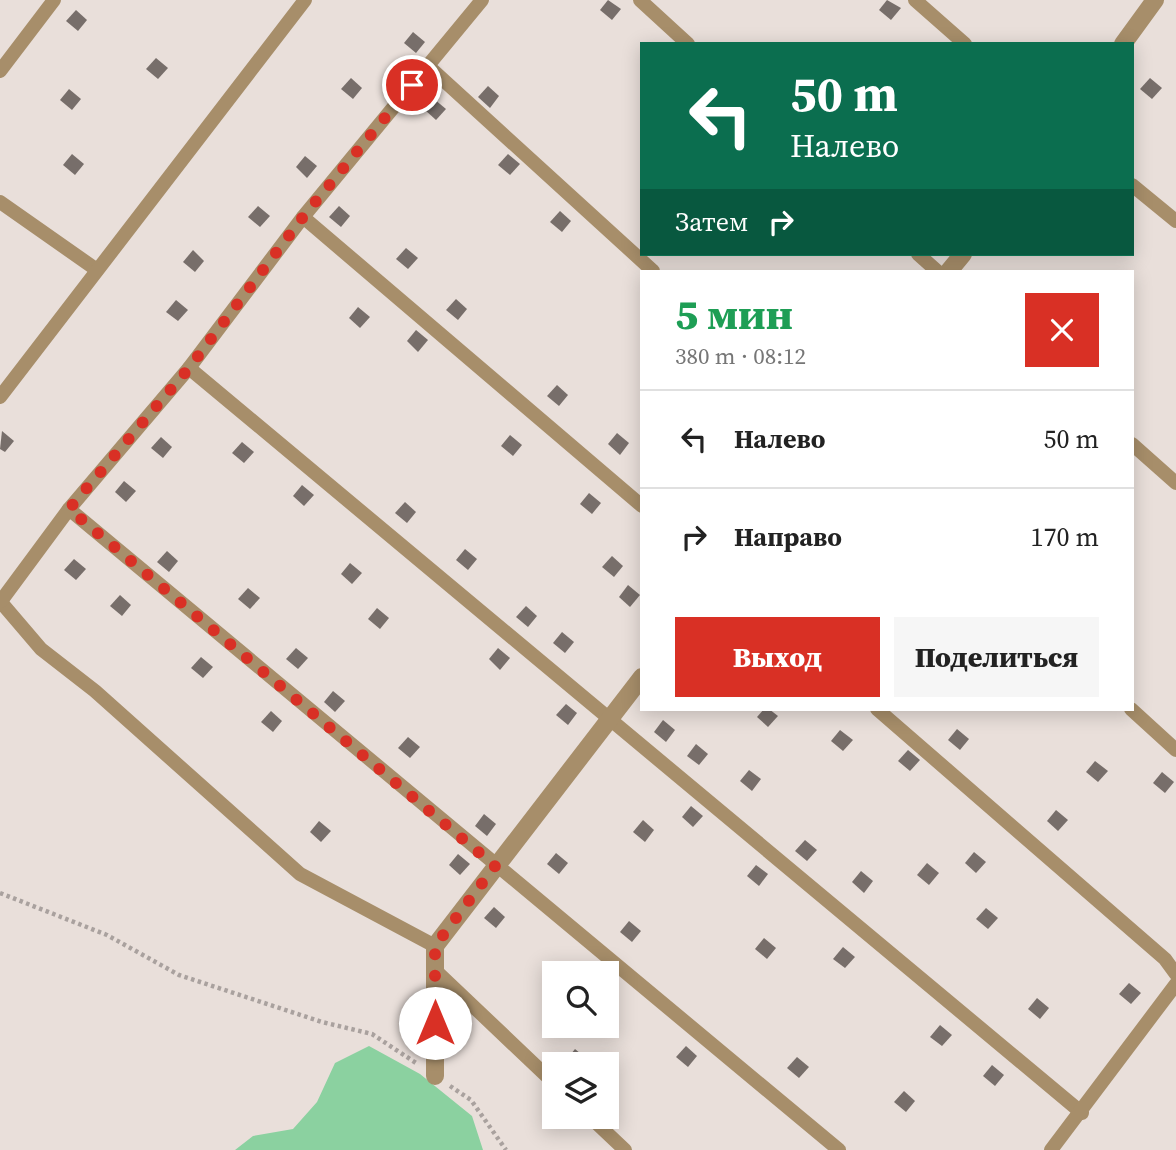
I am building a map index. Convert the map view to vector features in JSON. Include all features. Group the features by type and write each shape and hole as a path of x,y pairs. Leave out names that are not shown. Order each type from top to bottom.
{"street":[{"path":"1124,42 1155,0"},
{"path":"950,270 961,256"},
{"path":"435,1076 435,946 640,680"}],"lane":[{"path":"0,71 54,0"},
{"path":"0,397 304,0"},
{"path":"435,946 300,874 95,691 41,649 0,601 69,509 189,368 303,217 482,0"},
{"path":"640,0 686,42"},
{"path":"915,0 963,42"},
{"path":"428,66 652,270"},
{"path":"1134,187 1176,221"},
{"path":"0,202 97,270"},
{"path":"303,217 640,504"},
{"path":"920,256 936,270"},
{"path":"189,368 608,721 1082,1113"},
{"path":"1134,446 1176,483"},
{"path":"69,509 839,1150"},
{"path":"879,711 1165,959 1176,974"},
{"path":"1133,711 1176,750"},
{"path":"435,970 542,1072"},
{"path":"1051,1150 1082,1113 1176,984"},
{"path":"603,1129 625,1150"}],"path":[{"path":"0,893 107,935 178,975 321,1022 372,1034 471,1100 506,1150"}],"green space":[{"path":"369,1046 420,1074 472,1116 483,1150 235,1150 253,1136 293,1129 317,1102 335,1063"}],"building":[{"path":"608,0 621,9 612,20 600,10"},
{"path":"887,0 901,8 891,20 879,10"},
{"path":"76,10 87,20 78,31 66,21"},
{"path":"413,32 425,42 416,53 404,43"},
{"path":"156,58 168,68 158,79 146,69"},
{"path":"351,78 362,88 353,99 341,89"},
{"path":"1150,78 1162,88 1152,99 1140,89"},
{"path":"488,86 499,96 490,108 478,97"},
{"path":"69,89 81,99 72,110 60,100"},
{"path":"434,99 446,109 436,120 425,110"},
{"path":"72,154 84,164 75,175 63,165"},
{"path":"508,154 520,164 510,175 498,165"},
{"path":"305,156 317,166 307,178 296,167"},
{"path":"258,206 270,216 260,227 248,217"},
{"path":"339,206 350,216 341,227 329,217"},
{"path":"560,211 571,221 562,232 550,222"},
{"path":"406,248 418,258 408,269 396,259"},
{"path":"193,250 204,261 195,272 183,262"},
{"path":"456,299 467,309 458,320 446,310"},
{"path":"176,300 188,310 178,321 166,312"},
{"path":"358,307 370,317 360,328 349,318"},
{"path":"416,330 428,340 418,352 407,341"},
{"path":"557,385 568,395 559,406 547,396"},
{"path":"2,431 14,441 5,452 0,449"},
{"path":"617,433 629,443 620,455 608,444"},
{"path":"510,435 522,445 513,456 501,446"},
{"path":"161,437 172,447 163,458 151,448"},
{"path":"242,442 254,452 244,463 232,453"},
{"path":"124,481 136,491 126,502 115,492"},
{"path":"302,485 314,495 304,506 293,496"},
{"path":"589,493 601,503 592,514 580,504"},
{"path":"405,502 416,512 407,523 395,513"},
{"path":"465,549 477,559 468,570 456,560"},
{"path":"167,551 178,561 169,572 157,562"},
{"path":"612,556 623,566 614,577 602,567"},
{"path":"74,559 86,569 76,580 64,570"},
{"path":"350,563 362,573 352,584 341,574"},
{"path":"628,585 640,595 630,607 619,597"},
{"path":"248,588 260,598 250,609 238,599"},
{"path":"120,595 131,605 122,616 110,606"},
{"path":"526,606 537,616 528,627 516,617"},
{"path":"377,608 389,618 380,629 368,619"},
{"path":"562,632 574,642 565,653 553,643"},
{"path":"296,648 308,658 298,669 286,659"},
{"path":"498,648 510,658 500,670 489,659"},
{"path":"201,657 213,667 203,678 191,668"},
{"path":"333,691 345,701 335,712 324,702"},
{"path":"566,704 577,713 568,725 556,715"},
{"path":"271,711 282,721 273,732 261,722"},
{"path":"762,711 772,711 778,716 768,727 757,717"},
{"path":"663,720 675,730 666,742 654,732"},
{"path":"957,729 969,739 960,750 948,740"},
{"path":"840,730 853,740 843,751 831,741"},
{"path":"408,737 420,747 410,758 398,748"},
{"path":"696,744 708,754 699,765 687,756"},
{"path":"908,750 920,760 910,771 898,761"},
{"path":"1095,761 1108,771 1098,782 1086,772"},
{"path":"749,770 761,779 752,791 740,781"},
{"path":"1162,772 1174,782 1165,793 1153,783"},
{"path":"691,806 703,816 693,827 682,817"},
{"path":"1056,810 1068,820 1058,831 1047,821"},
{"path":"484,814 496,824 487,836 475,826"},
{"path":"643,820 654,830 645,842 633,832"},
{"path":"319,821 331,831 321,842 310,832"},
{"path":"805,840 817,850 807,861 795,851"},
{"path":"974,852 986,862 976,873 965,863"},
{"path":"556,853 568,863 559,874 547,864"},
{"path":"458,854 470,864 460,875 449,865"},
{"path":"927,863 939,873 929,885 917,875"},
{"path":"756,865 768,874 759,886 747,876"},
{"path":"861,871 873,881 864,893 852,882"},
{"path":"494,907 505,917 496,928 484,918"},
{"path":"986,908 998,918 988,929 976,919"},
{"path":"629,921 641,931 632,942 620,932"},
{"path":"764,938 776,948 767,959 755,949"},
{"path":"843,947 855,957 845,968 833,959"},
{"path":"1129,983 1141,993 1131,1004 1119,994"},
{"path":"1037,998 1049,1008 1040,1019 1028,1009"},
{"path":"940,1025 952,1035 942,1046 930,1037"},
{"path":"686,1046 697,1056 688,1067 676,1057"},
{"path":"797,1057 809,1067 799,1078 787,1068"},
{"path":"992,1065 1004,1075 995,1086 983,1076"},
{"path":"904,1091 915,1101 906,1112 894,1102"}],"route":[{"path":"412,85 303,217 189,368 69,509 495,866 435,946 435,1023"}]}
